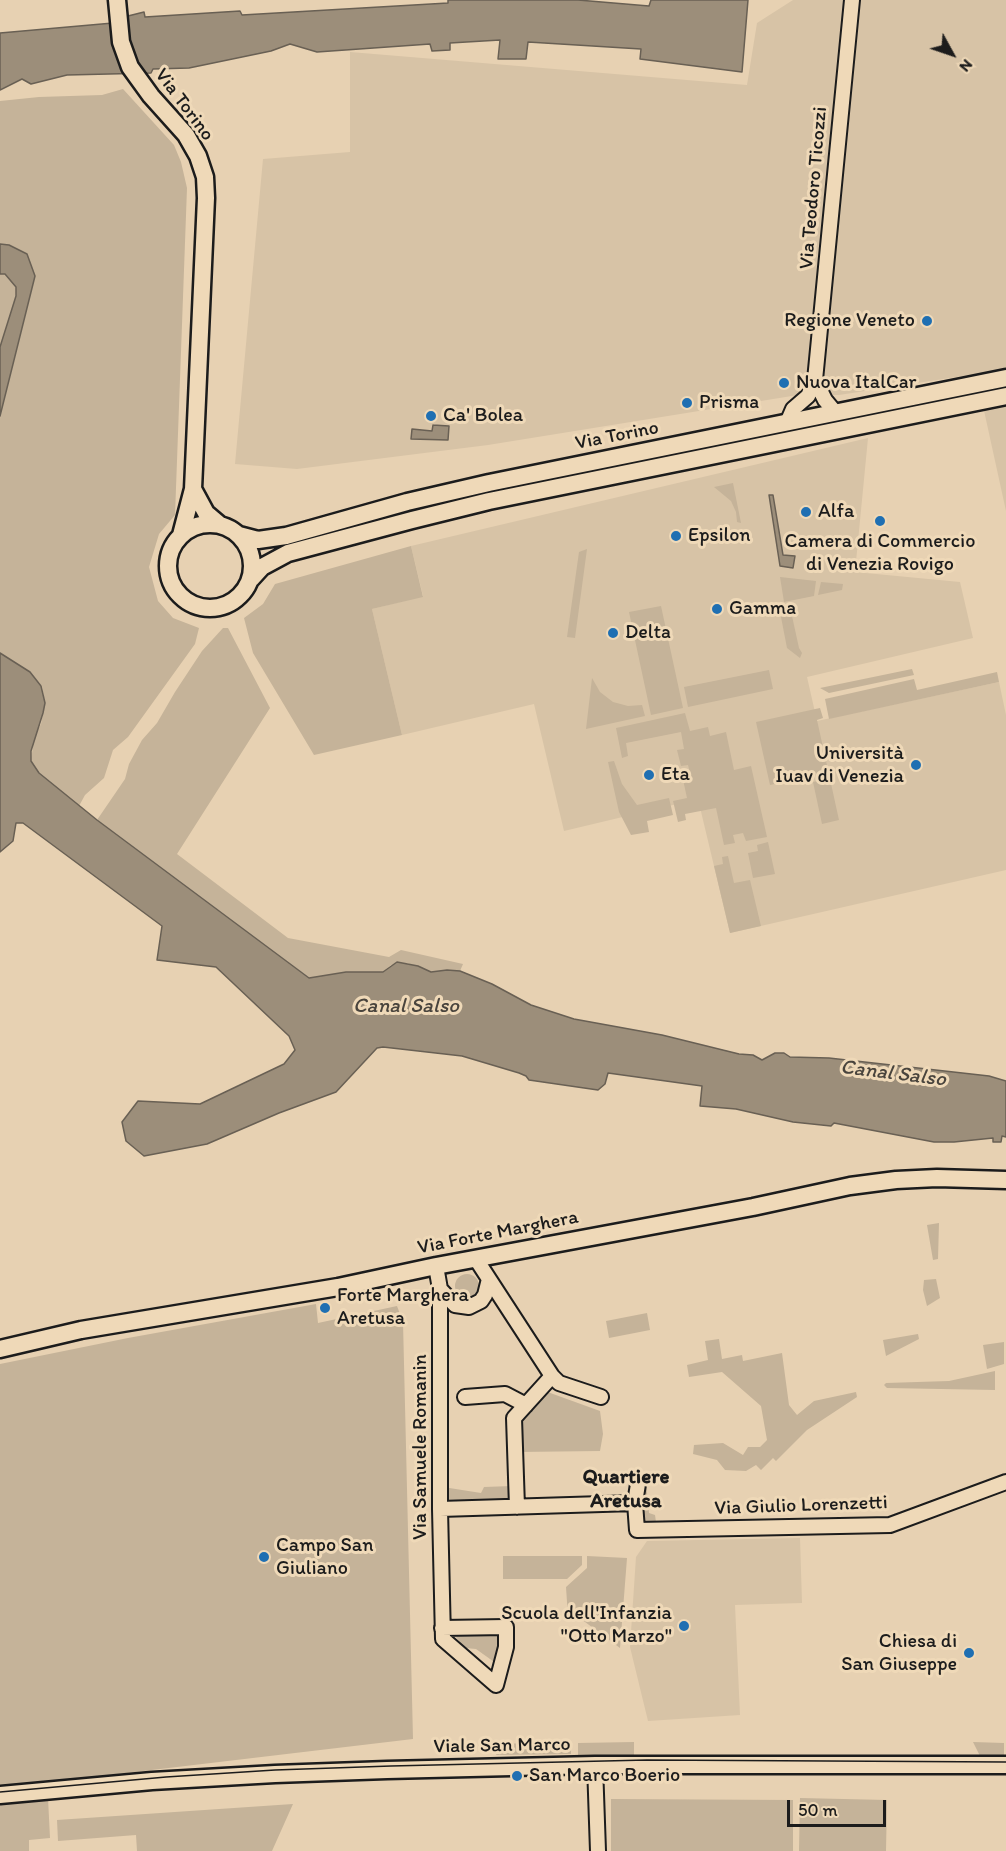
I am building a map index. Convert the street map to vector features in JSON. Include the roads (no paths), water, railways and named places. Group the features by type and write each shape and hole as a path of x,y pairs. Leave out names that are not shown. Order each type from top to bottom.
{"street":[{"name":"Via Torino","path":"117,0 122,48 130,67 139,81 186,135 198,156 204,177 206,198 193,489 181,535 173,545 170,554 168,569 174,588 185,600 203,608 218,608 242,595 251,579 262,567 288,553 412,520 489,501 1006,396"},
{"name":"Via Teodoro Ticozzi","path":"787,423 793,409 808,396 815,380 852,0"},
{"name":"Via Torino","path":"219,524 239,535 258,540 286,536 387,507 461,489 1006,378"},
{"path":"815,380 825,400 835,412"},
{"path":"193,489 203,508 219,524"},
{"path":"181,535 202,524 219,524"},
{"path":"239,535 249,549 252,558 251,579"},
{"name":"Via Forte Marghera","path":"0,1349 81,1330 338,1287 850,1186 937,1178 1006,1180"},
{"path":"476,1259 558,1383 601,1396"},
{"name":"Via Samuele Romanin","path":"436,1266 440,1288 442,1628"},
{"path":"440,1288 455,1305 469,1307 485,1295 489,1279"},
{"path":"517,1507 514,1418 552,1376"},
{"path":"465,1397 505,1394 526,1405"},
{"name":"Via Giulio Lorenzetti","path":"638,1484 635,1503 637,1530 890,1525 1006,1482"},
{"path":"440,1509 635,1503"},
{"path":"506,1627 506,1647 496,1685 442,1639 442,1628 506,1627"},
{"path":"595,1765 598,1851"},
{"name":"Viale San Marco","path":"0,1795 152,1781 275,1774 595,1765 1006,1765"}],"water":[{"path":"448,0 578,0 649,6 651,0 748,0 742,72 640,59 641,49 528,42 526,59 498,59 500,40 450,43 450,50 432,51 430,44 317,52 290,44 271,51 189,68 153,69 151,73 67,75 31,84 22,79 0,90 0,33 113,23 124,17 144,12 145,17 240,11 242,15 448,3"},
{"path":"0,244 9,245 27,254 35,276 0,416 0,347 16,296 16,287 5,274 0,274"},
{"path":"433,425 449,426 448,440 411,439 412,429 432,431"},
{"path":"769,495 773,495 783,555 795,556 793,568 780,566"},
{"name":"Canal Salso","path":"0,653 30,672 41,686 45,703 31,751 31,761 39,773 97,820 309,978 346,972 383,972 397,962 418,966 431,972 460,971 492,984 531,1005 574,1019 662,1035 739,1054 753,1055 762,1060 775,1053 784,1053 790,1057 829,1058 989,1076 1006,1081 1006,1137 1002,1136 1001,1142 993,1142 993,1138 934,1142 834,1123 831,1126 793,1122 736,1109 700,1106 702,1086 608,1073 605,1084 598,1090 529,1080 519,1073 462,1056 383,1047 377,1048 336,1092 279,1113 207,1144 144,1156 126,1141 122,1122 138,1101 200,1104 284,1064 295,1050 289,1036 216,967 157,960 162,926 23,823 16,823 13,841 0,852"}],"tram line":[{"path":"0,1792 166,1777 391,1766 647,1760 1006,1762"}],"place":[{"name":"Regione Veneto","path":"927,321"},
{"name":"Nuova ItalCar","path":"784,383"},
{"name":"Prisma","path":"687,403"},
{"name":"Ca' Bolea","path":"431,416"},
{"name":"Alfa","path":"806,512"},
{"name":"Camera di Commercio di Venezia Rovigo","path":"880,521"},
{"name":"Epsilon","path":"676,536"},
{"name":"Gamma","path":"717,609"},
{"name":"Delta","path":"613,633"},
{"name":"Università Iuav di Venezia","path":"916,765"},
{"name":"Eta","path":"649,775"},
{"name":"Forte Marghera Aretusa","path":"325,1308"},
{"name":"Campo San Giuliano","path":"264,1557"},
{"name":"Scuola dell'Infanzia \"Otto Marzo\"","path":"684,1626"},
{"name":"Chiesa di San Giuseppe","path":"969,1653"},
{"name":"San Marco Boerio","path":"517,1776"}],"district":[{"name":"Quartiere Aretusa","path":"626,1490"}]}
